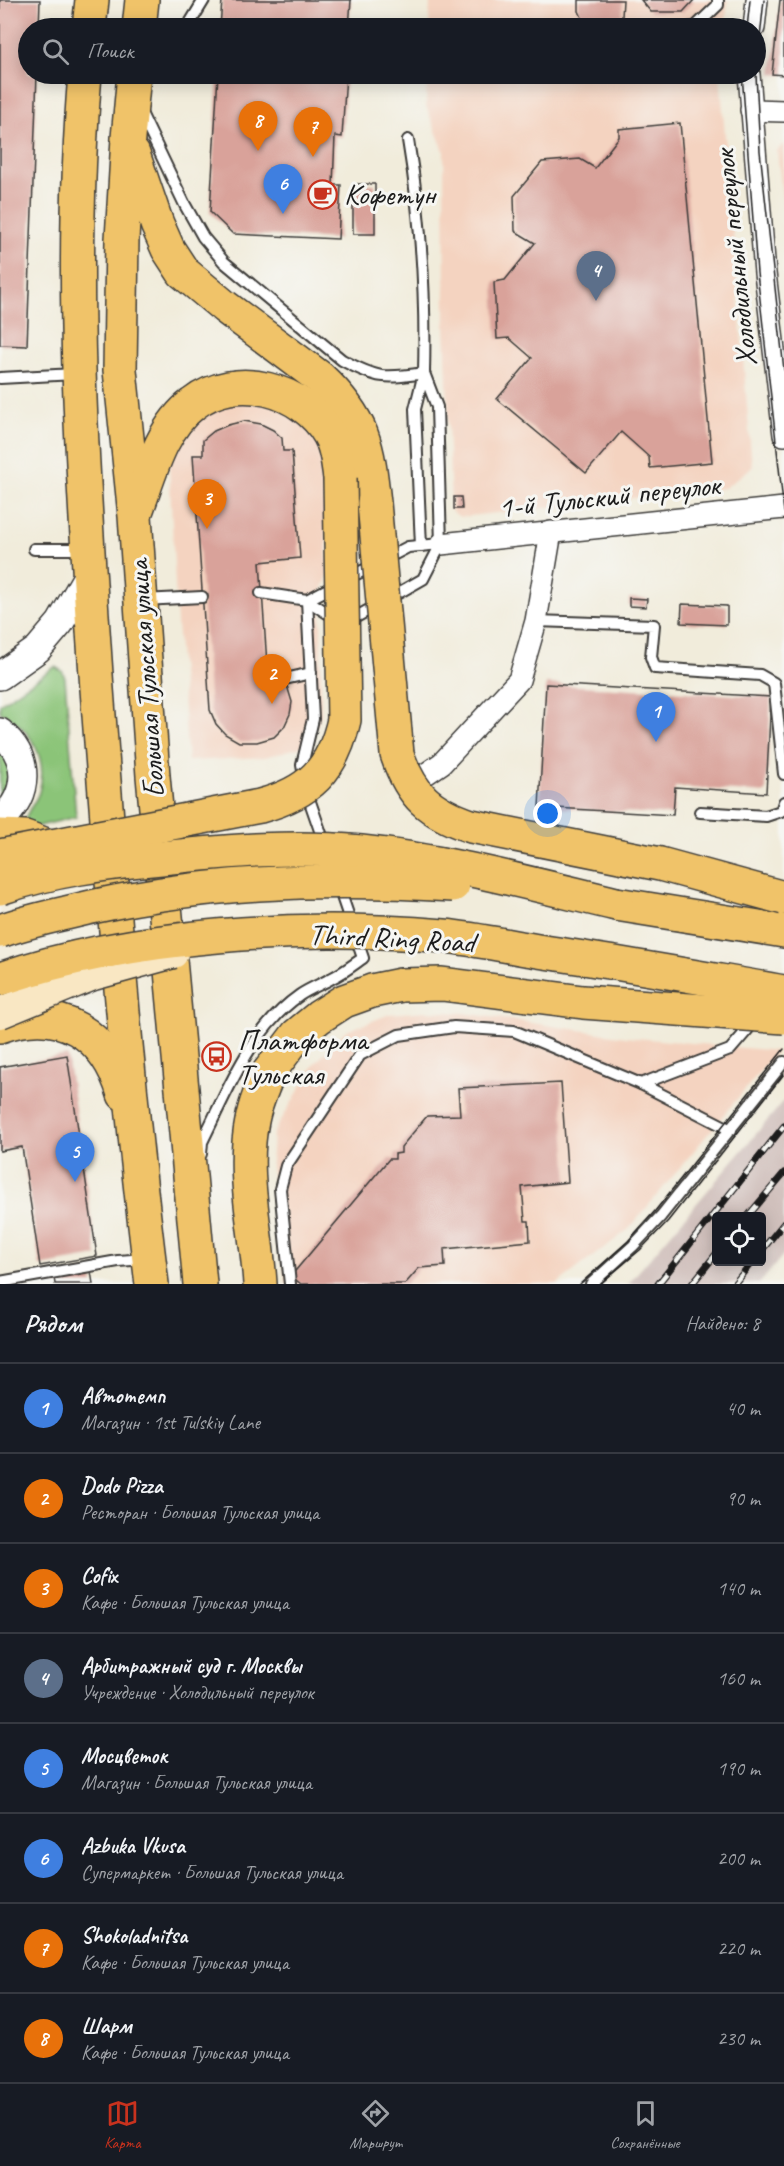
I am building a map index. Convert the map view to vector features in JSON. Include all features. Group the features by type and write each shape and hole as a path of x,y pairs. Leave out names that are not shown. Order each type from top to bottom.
{"main road":[{"path":"90,18 92,0"},
{"path":"140,18 142,0"},
{"name":"Большая Тульская улица","path":"85,84 77,218 80,374 89,561 115,932 150,1271"},
{"name":"Большая Тульская улица","path":"136,84 128,138 122,239 120,370 135,516 153,776 200,1284"},
{"path":"128,138 157,225 168,249 183,272 331,388 354,418 369,456 397,754 403,771 414,789 427,804 447,818 471,826 660,864 784,898"},
{"path":"0,856 286,799 312,781 328,764 339,742 344,720 340,478 331,436 317,416 298,401 279,392 256,387 242,387 209,394 192,404 172,426 154,463 135,516"},
{"path":"0,836 25,837 54,846 80,865 99,892 115,932"},
{"path":"0,888 24,879 92,865 222,852 296,849 360,852 433,863 616,904"},
{"name":"Third Ring Road","path":"0,931 98,905 181,891 257,883 351,880 452,885 616,904 784,931"},
{"name":"Third Ring Road","path":"0,979 92,953 164,942 257,934 356,931 446,936 784,992"},
{"path":"0,1013 93,975 162,955 257,934"},
{"path":"260,1284 249,1148 251,1121 257,1099 269,1072 297,1035 344,1001 372,991 401,985 442,984 583,1002 784,1017"},
{"path":"0,1026 18,1019 53,1019 86,1033 97,1042 119,1077 136,1134"}],"street":[{"path":"755,18 757,0"},
{"name":"Холодильный переулок","path":"750,84 765,273 784,435"},
{"path":"751,110 782,112"},
{"name":"1-й Тульский переулок","path":"431,545 784,508"},
{"path":"420,778 441,763 519,680 536,621 551,532"},
{"path":"0,676 38,649 60,623 89,561"},
{"path":"0,732 14,746 22,760 24,776 22,788 16,800 0,821"}],"lane":[{"path":"193,18 204,0"},
{"path":"704,18 718,5 718,0"},
{"path":"137,84 184,204 203,237 224,262 342,360 364,371 390,378 424,372"},
{"path":"408,140 417,189 425,301 424,372 415,409 431,545"},
{"path":"261,593 307,600 344,624 423,579 431,545 438,408 424,372"},
{"path":"0,378 80,374"},
{"path":"307,600 408,547 431,545"},
{"path":"34,549 89,561"},
{"path":"140,600 202,597"},
{"path":"192,1208 202,1142 240,1066 261,1032 285,1006 363,958 307,793 302,765 313,719 307,600"},
{"path":"536,621 654,625 651,657 655,668 760,675 774,683 784,774"},
{"path":"285,679 311,673"},
{"path":"700,812 766,816 781,811 784,802"},
{"path":"641,1084 730,1050 763,1011 784,981"},
{"path":"290,1284 280,1189 286,1166 360,1055 399,1035 454,1027 514,1031 641,1084 731,1130"},
{"path":"591,1284 633,1246 661,1216 784,1062"},
{"path":"0,1282 118,1262 150,1271"}],"shaded area":[{"path":"430,0 728,0 726,18 429,18"},
{"path":"427,84 721,84 752,467 725,488 460,517 451,511 445,324 444,151 426,106"},
{"path":"784,143 784,213 777,151"},
{"path":"230,401 274,405 303,423 323,453 328,576 321,593 321,715 316,728 301,747 265,757 188,761 177,623 169,464 190,423"},
{"path":"427,1011 463,1013 626,1037 777,1051 629,1229 557,1284 286,1284 271,1166 273,1134 314,1065 344,1032 390,1014"},
{"path":"784,1101 784,1254 759,1284 628,1284"}],"green space":[{"path":"55,667 62,671 65,678 76,817 23,830 27,815 39,792 41,767 39,756 28,735 20,726 0,712 0,704"},
{"path":"0,745 12,767 7,792 0,803"}],"building":[{"path":"0,0 40,0 39,18 18,18 18,84 37,84 27,346 0,345"},
{"path":"222,0 351,0 350,18 221,18"},
{"path":"579,0 623,0 621,18 582,18 579,11"},
{"path":"641,0 694,0 683,12 651,12"},
{"path":"780,0 784,0 784,75 772,74"},
{"path":"217,84 345,84 342,137 335,136 333,185 341,185 338,239 233,234 210,212"},
{"path":"680,123 712,462 650,468 649,457 621,432 586,473 497,399 532,358 509,338 497,339 494,282 505,280 535,243 515,231 514,196 542,162 580,159 595,168 619,137 619,129"},
{"path":"353,184 375,184 375,234 353,234"},
{"path":"244,421 261,424 273,430 282,438 283,451 292,451 300,558 260,562 267,664 285,679 292,702 284,727 274,737 257,742 239,742 225,734 216,724 210,710 193,455 203,455 203,440 214,431"},
{"path":"454,497 461,497 462,509 454,509"},
{"path":"629,598 647,599 646,607 629,606"},
{"path":"682,604 727,606 727,625 681,623"},
{"path":"546,684 771,697 766,793 675,787 673,815 539,807"},
{"path":"67,1055 97,1256 40,1266 22,1147 0,1151 0,1067"},
{"path":"561,1083 568,1182 522,1187 525,1221 529,1221 530,1241 444,1249 445,1266 419,1268 405,1284 301,1284 291,1276 389,1159 395,1159 395,1154 401,1153 401,1147 427,1116 460,1115 458,1088"},
{"path":"91,1271 93,1284 55,1284 54,1277"}],"tram line":[{"path":"748,18 750,0"},
{"path":"762,18 764,0"},
{"path":"743,84 757,273 784,512"},
{"path":"756,84 760,151 784,370"},
{"path":"580,1284 628,1241 655,1211 784,1049"},
{"path":"600,1284 640,1250 668,1221 784,1074"}],"railway":[{"path":"658,1284 784,1126"},
{"path":"751,1212 784,1173"},
{"path":"766,1245 784,1223"},
{"path":"692,1284 712,1259"},
{"path":"734,1284 749,1266"}],"place":[{"name":"Шарм","path":"258,151"},
{"name":"Shokoladnitsa","path":"313,157"},
{"name":"Кофетун","path":"323,194"},
{"name":"Azbuka Vkusa","path":"283,214"},
{"name":"Арбитражный суд г. Москвы","path":"596,301"},
{"name":"Cofix","path":"207,529"},
{"name":"Dodo Pizza","path":"272,704"},
{"name":"Автотемп","path":"656,742"},
{"name":"Платформа Тульская","path":"217,1057"},
{"name":"Мосцветок","path":"75,1182"}]}
